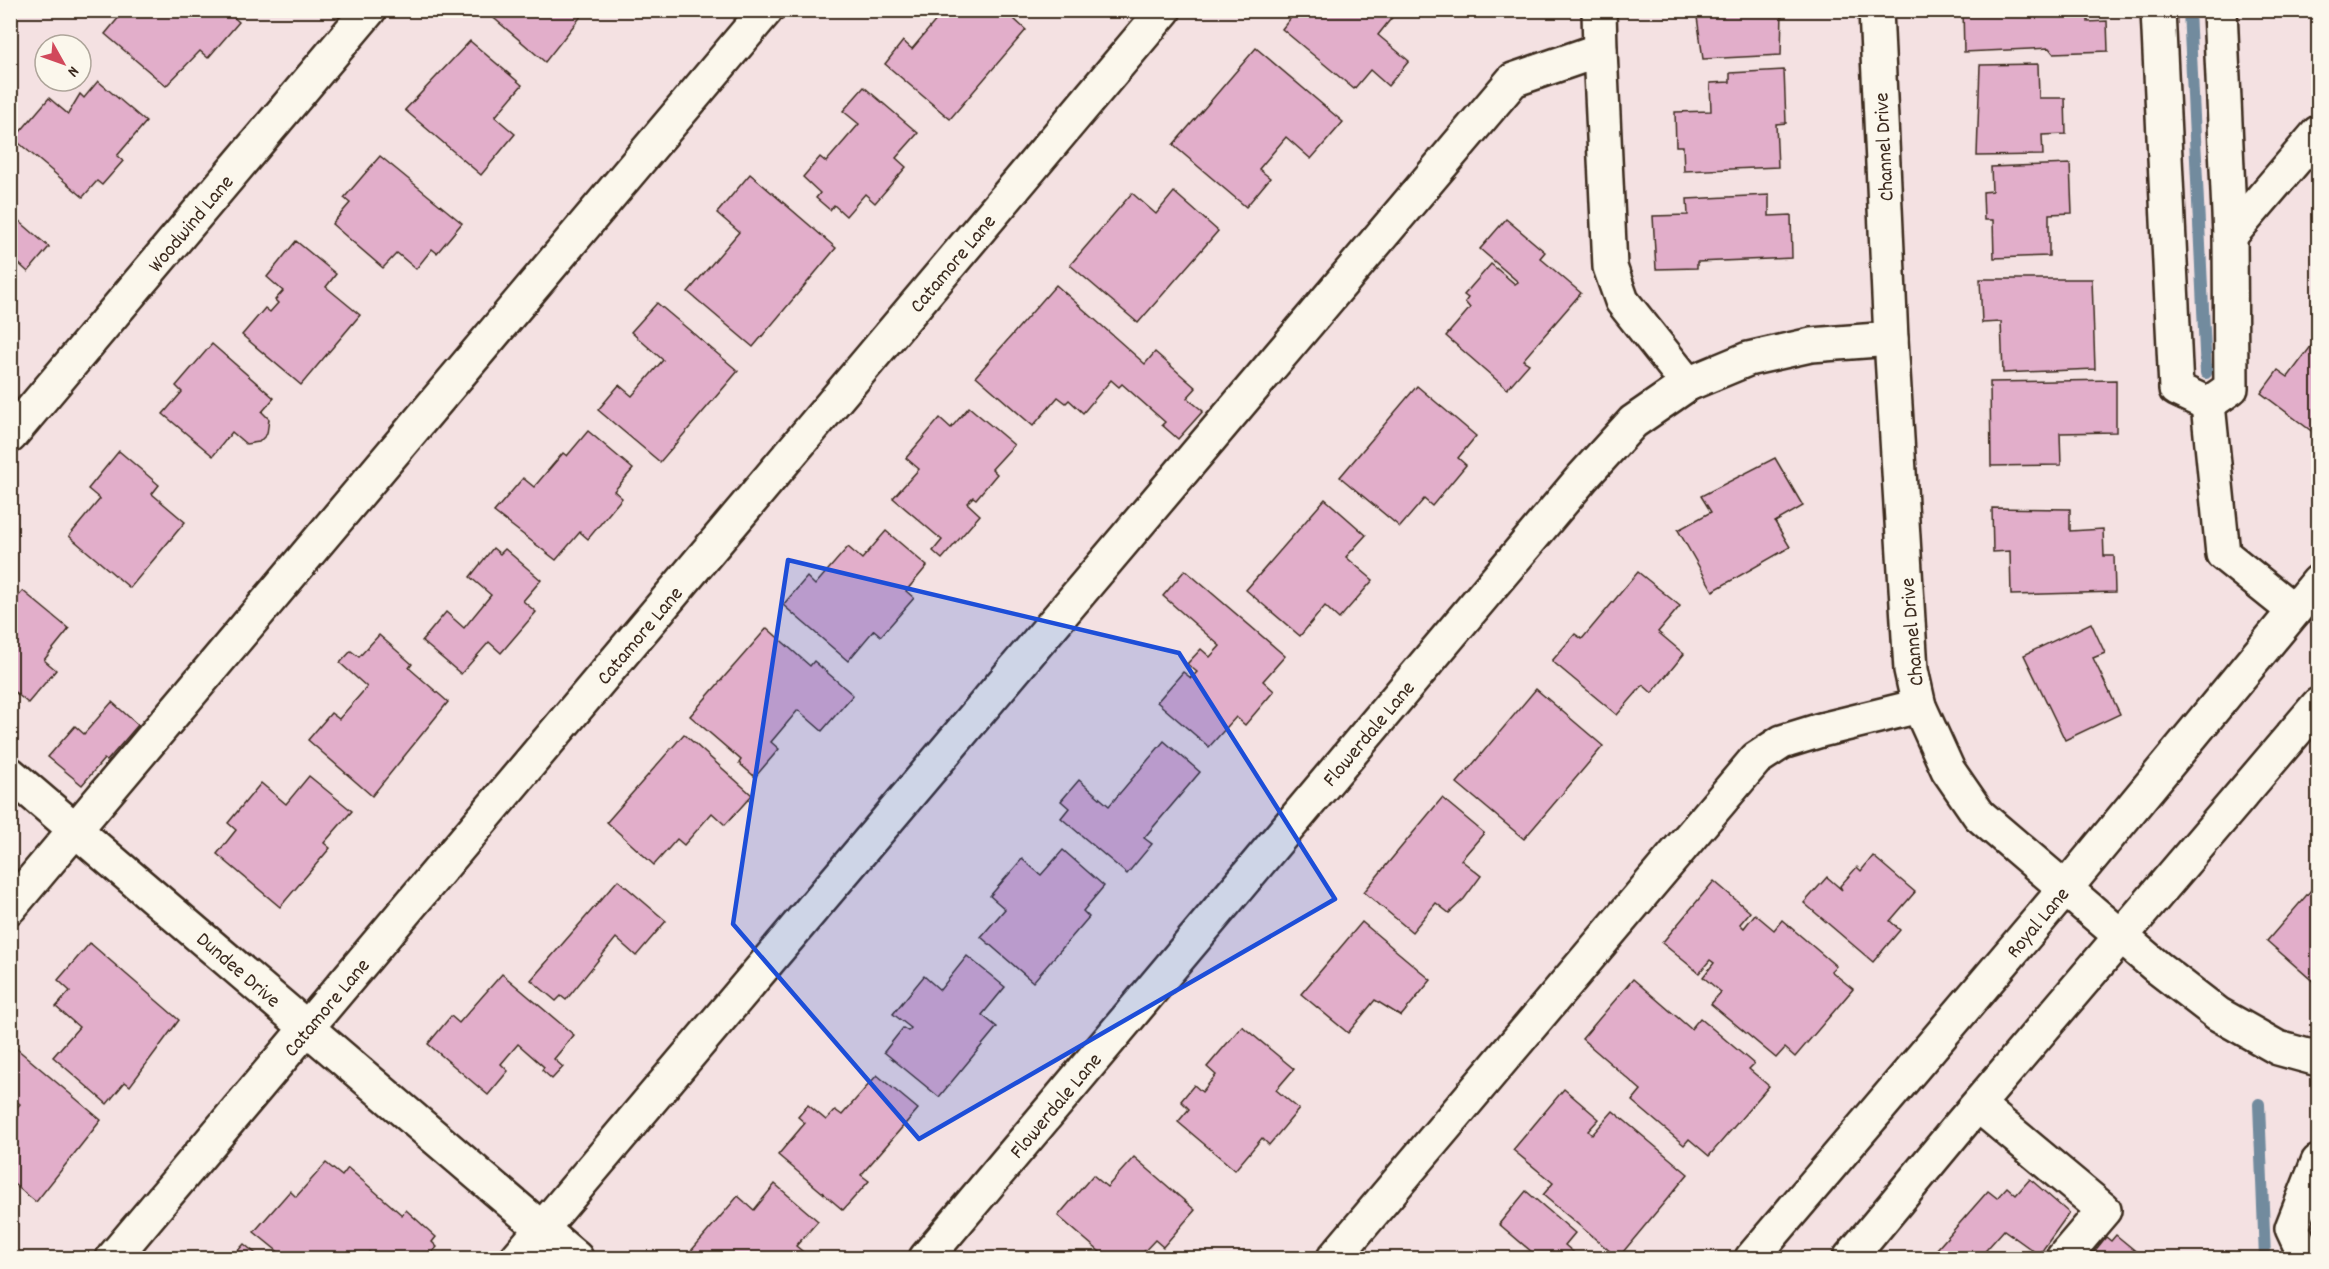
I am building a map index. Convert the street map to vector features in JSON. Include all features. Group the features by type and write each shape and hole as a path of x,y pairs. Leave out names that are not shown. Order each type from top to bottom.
{"street":[{"name":"Woodwind Lane","path":"10,436 369,10"},
{"path":"10,907 766,10"},
{"name":"Catamore Lane","path":"113,1258 1164,10"},
{"path":"1599,10 1610,267 1622,301 1688,384"},
{"name":"Channel Drive","path":"1876,10 1891,339 1911,670 1919,706 1948,770 1979,815 2065,889 2218,1014 2278,1048 2319,1059"},
{"path":"2158,10 2176,389 2208,404"},
{"path":"2208,404 2231,388 2230,237 2220,10"},
{"path":"516,1258 1513,80 1600,50"},
{"path":"2230,237 2319,133"},
{"name":"Flowerdale Lane","path":"926,1258 1582,478 1634,422 1688,384 1748,359 1811,345 1891,339"},
{"path":"2208,404 2223,554 2294,611"},
{"name":"Royal Lane","path":"1752,1258 2065,889 2319,582"},
{"path":"1850,1258 2319,705"},
{"path":"1334,1258 1756,759 1782,742 1919,706"},
{"name":"Dundee Drive","path":"10,774 576,1258"},
{"path":"1978,1105 2104,1210 2063,1258"},
{"path":"2306,1258 2292,1228 2319,1162"}],"highlighted area":[{"path":"788,560 1179,653 1335,899 919,1139 733,924"}],"building":[{"path":"125,10 226,10 239,22 208,58 200,51 166,86 105,34"},
{"path":"492,10 586,10 545,62 489,14"},
{"path":"940,10 1004,10 1026,30 950,119 885,64 903,41 912,49 943,12"},
{"path":"1297,10 1398,10 1378,35 1409,61 1388,86 1370,70 1354,89 1282,29"},
{"path":"1782,10 1781,55 1703,59 1697,17 1702,11"},
{"path":"1963,10 2088,10 2088,22 2107,21 2108,51 2053,53 2049,48 1964,52"},
{"path":"470,41 522,85 495,117 515,134 481,175 405,110"},
{"path":"1256,48 1343,122 1311,159 1286,137 1259,169 1270,178 1246,207 1173,145"},
{"path":"2038,64 2039,98 2065,98 2066,134 2042,135 2043,155 1977,156 1980,65"},
{"path":"1784,70 1786,123 1776,124 1778,167 1684,171 1683,146 1676,146 1675,112 1711,111 1710,83 1730,82 1730,73"},
{"path":"98,81 146,122 117,156 123,161 102,185 97,181 83,197 14,139 49,98 68,114 80,94 84,98 88,93 93,93 93,87"},
{"path":"864,87 918,133 896,158 906,167 875,203 865,194 846,216 834,205 830,210 816,198 820,193 803,177 820,157 826,162 859,124 843,111"},
{"path":"380,156 462,223 437,253 432,249 416,269 397,253 383,268 332,224 350,203 344,198"},
{"path":"2070,164 2072,213 2049,214 2049,256 1994,258 1993,220 1984,220 1983,192 1992,191 1991,167"},
{"path":"750,174 836,248 753,347 688,292 739,232 717,213"},
{"path":"1174,192 1218,231 1138,323 1070,265 1132,193 1156,214"},
{"path":"1769,195 1769,216 1791,215 1792,258 1697,262 1697,268 1656,269 1653,216 1688,215 1687,199"},
{"path":"10,213 49,247 28,272 16,261 10,267"},
{"path":"1506,219 1545,252 1540,258 1581,293 1523,360 1529,364 1507,389 1446,336 1470,308 1465,302 1468,298 1464,295 1491,264 1515,284 1518,282 1480,249"},
{"path":"296,241 336,274 326,287 360,315 301,385 242,335 265,308 270,312 278,303 275,300 283,291 267,277"},
{"path":"1980,279 2092,279 2095,369 2003,373 2001,322 1982,323"},
{"path":"1056,285 1145,364 1155,352 1196,388 1187,398 1203,411 1178,439 1162,425 1165,422 1122,384 1119,387 1111,380 1083,413 1069,400 1066,403 1058,397 1033,426 976,376"},
{"path":"657,303 738,371 660,462 598,410 619,385 632,396 663,360 631,332"},
{"path":"2318,337 2318,436 2261,393 2278,370 2288,377"},
{"path":"212,344 274,398 262,412 269,419 267,434 259,442 246,444 232,432 213,456 163,414 182,392 176,386"},
{"path":"2116,380 2116,432 2060,433 2061,465 1991,466 1990,382"},
{"path":"1417,386 1476,436 1458,458 1466,465 1432,506 1424,499 1400,527 1340,477"},
{"path":"969,407 1014,445 992,469 997,474 976,499 973,497 967,503 980,515 942,559 933,551 942,540 893,498 919,469 906,458 940,418 951,428"},
{"path":"588,431 633,469 614,491 622,498 588,539 580,532 556,560 494,512 523,478 534,487 563,453 567,456"},
{"path":"119,451 159,485 152,494 185,522 130,588 69,536 100,499 88,489"},
{"path":"1775,458 1803,506 1775,522 1790,547 1713,591 1678,530 1711,512 1701,496"},
{"path":"1325,499 1366,535 1346,557 1373,580 1339,619 1325,606 1300,636 1246,590"},
{"path":"1992,508 2070,509 2070,531 2103,529 2104,556 2114,556 2115,592 2011,595 2010,551 1993,552"},
{"path":"886,531 927,566 906,591 914,598 881,636 874,630 848,661 783,605 807,577 815,585 848,547 862,559"},
{"path":"493,548 500,554 505,549 541,580 523,601 536,612 501,653 489,642 461,674 422,641 446,612 464,628 491,595 470,577"},
{"path":"1185,570 1285,656 1263,681 1274,691 1245,725 1236,717 1209,747 1157,702 1183,672 1191,678 1197,672 1187,664 1201,649 1210,657 1220,646 1163,596"},
{"path":"1638,572 1680,606 1658,632 1684,654 1652,693 1643,685 1617,715 1552,661 1575,634 1582,639"},
{"path":"23,591 69,629 44,660 56,670 28,703 10,688 10,605"},
{"path":"2091,623 2105,653 2093,658 2120,714 2065,740 2024,655"},
{"path":"767,628 810,666 814,661 853,695 822,731 798,710 771,742 779,749 755,777 739,763 741,760 690,716"},
{"path":"379,635 412,664 409,668 448,702 372,796 308,740 331,713 339,719 367,687 340,663 351,651 359,657"},
{"path":"1536,689 1603,746 1524,839 1457,783"},
{"path":"112,702 138,725 107,761 104,759 82,785 48,757 75,726 84,734"},
{"path":"684,734 752,795 725,825 712,813 684,845 677,839 654,865 607,822"},
{"path":"1164,741 1200,772 1144,838 1152,844 1127,874 1061,818 1069,808 1061,801 1079,780 1109,806"},
{"path":"309,776 352,811 324,843 330,848 280,907 217,854 236,830 228,823 261,783 286,804"},
{"path":"1442,798 1484,833 1461,860 1481,876 1464,899 1449,913 1436,903 1412,932 1364,892"},
{"path":"1063,850 1104,886 1083,911 1089,917 1033,982 981,937 1005,909 990,896 1022,859 1041,875"},
{"path":"1873,856 1915,892 1890,921 1900,930 1873,962 1804,903 1827,877 1842,890 1840,886 1857,867 1861,871"},
{"path":"618,880 666,921 636,956 616,938 566,1000 561,996 556,1001 531,980"},
{"path":"1714,881 1750,912 1740,924 1744,928 1755,914 1774,930 1782,920 1836,966 1831,971 1853,989 1795,1057 1785,1048 1776,1058 1711,1004 1721,992 1703,977 1714,963 1710,960 1699,973 1662,943"},
{"path":"2318,882 2318,981 2316,984 2267,941"},
{"path":"1362,922 1431,980 1401,1016 1375,1000 1348,1033 1301,994"},
{"path":"90,943 179,1020 130,1086 125,1082 107,1104 53,1057 79,1027 56,1007 70,991 58,980"},
{"path":"967,956 1005,987 982,1015 997,1027 939,1097 884,1052 903,1028 908,1031 911,1028 893,1014 924,976 940,990"},
{"path":"502,974 574,1035 554,1059 563,1067 552,1079 542,1070 544,1067 518,1044 501,1064 508,1071 488,1095 428,1044 451,1016 459,1023"},
{"path":"1633,979 1691,1029 1700,1018 1754,1064 1749,1069 1769,1086 1709,1156 1689,1139 1684,1145 1632,1101 1641,1090 1582,1039"},
{"path":"1242,1026 1294,1069 1276,1090 1299,1109 1269,1145 1262,1138 1235,1170 1178,1122 1189,1109 1181,1101 1194,1085 1202,1092 1216,1075 1207,1067"},
{"path":"10,1043 101,1120 36,1202 10,1181 10,1115 20,1104 10,1096"},
{"path":"877,1075 918,1109 861,1175 869,1181 843,1210 778,1155 805,1123 798,1117 808,1105 826,1120 835,1110 842,1115"},
{"path":"1564,1089 1599,1119 1588,1131 1592,1135 1613,1111 1688,1174 1618,1258 1543,1195 1553,1183 1513,1150"},
{"path":"1134,1157 1195,1210 1163,1247 1155,1240 1138,1258 1107,1258 1058,1216 1093,1175 1107,1187"},
{"path":"326,1163 342,1176 348,1168 402,1215 406,1210 436,1237 432,1242 437,1247 427,1258 377,1258 369,1252 363,1258 286,1258 254,1232 290,1191 296,1197"},
{"path":"2030,1179 2069,1213 2039,1255 2004,1230 1979,1258 1946,1258 1937,1249 1988,1191 1997,1198 2007,1187 2016,1195"},
{"path":"775,1184 818,1221 796,1246 807,1255 804,1258 685,1258 738,1196 754,1210"},
{"path":"1526,1191 1575,1233 1565,1245 1580,1258 1539,1258 1499,1224"},
{"path":"10,1218 17,1223 10,1230"},
{"path":"2116,1235 2144,1258 2089,1258 2106,1237 2111,1241"},
{"path":"244,1244 261,1258 231,1258"}],"waterway":[{"path":"2189,10 2206,373"},
{"path":"2259,1104 2265,1258"}]}
